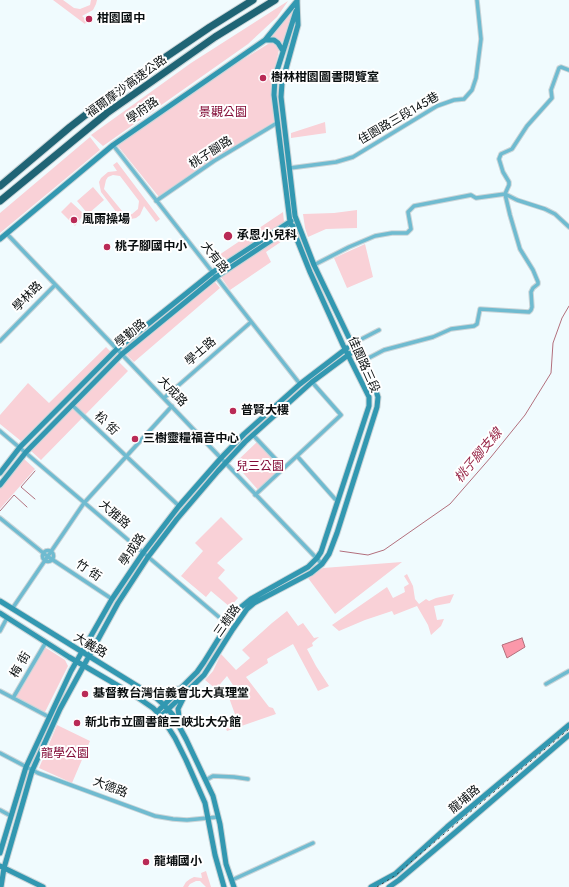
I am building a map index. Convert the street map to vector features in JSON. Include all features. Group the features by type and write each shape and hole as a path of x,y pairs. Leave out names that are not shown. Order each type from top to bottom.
{"highway":[{"name":"福爾摩沙高速公路","path":"0,186 70,127 120,88 210,27 253,0"},
{"name":"福爾摩沙高速公路","path":"0,201 107,114 215,38 275,0"}],"street":[{"name":"佳園路三段","path":"297,0 298,25 282,83 281,97 296,221 314,265 375,388 378,397 377,407 329,554 322,564"},
{"name":"學府路","path":"0,239 112,145 265,40 297,0"},
{"name":"佳園路三段145巷","path":"290,168 336,162 353,157 437,106 454,100 464,99 472,90 477,72 481,39 477,0"},
{"name":"佳園路三段","path":"157,712 204,662 234,612 243,604 308,567 321,552 369,406 369,397 310,272 291,224 274,95 275,77 298,8"},
{"path":"265,40 274,40 278,42 283,51"},
{"path":"361,362 384,350 433,337 451,330 474,326 477,324 480,309 529,312 531,310 531,292 538,282 520,250 505,194 509,182 503,172 499,159 501,154 512,148 527,126 552,98 551,90 559,68 561,67 569,70"},
{"name":"桃子腳路","path":"156,201 214,161 277,123"},
{"name":"大有路","path":"112,145 300,384"},
{"path":"314,265 349,247 375,236 392,233 407,233 411,229 408,212 414,206 471,195 476,198 505,194 555,214 569,227"},
{"name":"學勤路","path":"0,473 20,447 117,349 213,272 296,221"},
{"name":"學勤路","path":"0,485 26,452 122,354 216,277 291,224"},
{"name":"大成路","path":"7,234 54,285 172,406 322,564"},
{"name":"學林路","path":"0,341 54,285"},
{"name":"學士路","path":"164,398 251,322"},
{"name":"學成路","path":"1,887 2,867 32,770 60,709 83,665 118,603 148,557 177,519 225,463 253,435 352,344 379,330"},
{"name":"學成路","path":"0,853 26,767 75,661 112,599 142,553 179,506 220,458 244,434 300,384 346,351 355,350"},
{"path":"255,495 341,415 312,382"},
{"name":"松 街","path":"72,405 179,506"},
{"path":"12,609 84,503 172,406"},
{"name":"大雅路","path":"0,431 226,625 233,629"},
{"path":"253,435 284,468"},
{"path":"296,456 334,499"},
{"name":"竹 街","path":"0,518 47,556 112,599"},
{"path":"44,560 42,556 43,552 46,550 50,551"},
{"path":"44,560 49,561 52,559 53,555 50,551"},
{"name":"三樹路","path":"161,716 208,671 233,629 247,609 254,603 311,573 322,564"},
{"name":"大義路","path":"0,601 138,687 169,710"},
{"name":"大義路","path":"0,613 75,661 134,695 161,716"},
{"path":"0,631 7,618"},
{"name":"梅 街","path":"13,698 46,642"},
{"path":"546,684 569,671"},
{"path":"138,687 149,691 166,693 183,686"},
{"path":"186,739 179,719 178,709 181,702 192,687"},
{"path":"0,691 49,717"},
{"path":"169,710 186,739 213,796 226,864 234,887"},
{"path":"161,716 175,738 205,803 219,873 224,887"},
{"name":"龍埔路","path":"371,887 394,874 447,827 569,725"},
{"name":"龍埔路","path":"389,887 458,831 569,735"},
{"name":"大德路","path":"0,753 32,770 155,816 173,819 209,819 218,817"},
{"path":"206,780 214,776 248,779"},
{"path":"0,810 11,816"},
{"path":"212,838 222,837"},
{"path":"232,880 313,843"},
{"path":"2,867 43,887"}],"green space":[{"path":"53,0 63,0 74,8 80,9 90,5 91,0 97,0 93,10 82,16 87,20 85,24"},
{"path":"288,1 277,17 248,44 103,146 91,135 191,63"},
{"path":"293,11 292,24 282,43 278,39 271,37"},
{"name":"景觀公園","path":"273,42 279,47 271,86 274,122 159,197 117,145 203,84"},
{"path":"325,122 326,133 291,138 291,133"},
{"path":"90,137 100,150 0,233 0,213"},
{"path":"117,162 160,219 156,222 144,206 140,215 136,218 131,219 120,217 101,192 99,182 108,172 117,171 113,165","holes":["113,175 120,176 139,201 138,209 132,214 127,215 122,211 104,189 108,177"]},
{"path":"93,187 104,200 88,214 77,201"},
{"name":"風雨操場","path":"71,202 84,214 75,226 61,212"},
{"path":"357,210 357,228 326,229 308,237 303,214 334,213"},
{"path":"283,212 284,222 217,267 214,267 210,261"},
{"path":"285,234 288,237 266,252 271,262 230,290 221,277"},
{"path":"365,244 373,277 347,288 334,258"},
{"path":"215,282 220,288 134,362 126,354"},
{"path":"106,347 111,352 21,441 0,424 0,415 28,383 49,403"},
{"path":"119,362 128,371 41,460 30,450"},
{"name":"兒三公園","path":"258,441 284,468 259,491 236,465 236,462"},
{"path":"23,458 35,469 0,509 0,488"},
{"path":"221,517 243,539 217,563 225,570 218,578 238,598 230,607 211,591 206,597 181,576 203,551 195,543"},
{"path":"402,562 335,614 308,578 323,568"},
{"path":"407,574 413,586 415,599 419,604 426,599 429,601 454,594 450,603 434,606 437,620 444,619 441,626 431,635 428,625 417,606 394,615 392,611 339,631 332,625 387,587 393,598 405,592 404,587 409,584 404,576"},
{"path":"287,611 298,626 303,623 314,638 319,637 312,643 313,646 307,649 329,686 318,691 293,644 267,659 268,663 246,677 269,707 273,708 276,714 227,731 223,722 236,717 228,695 233,685 227,676 216,689 205,680 213,671 221,654 236,670 250,658 242,650"},
{"path":"43,646 65,660 68,666 44,714 13,698"},
{"name":"龍學公園","path":"57,725 90,741 72,783 39,768"},
{"path":"206,871 211,887 206,887 200,881 196,881 188,887 183,887 186,882 194,877 202,878 201,873"}],"shaded area":[{"path":"522,638 525,647 507,658 502,645"}],"waterway":[{"name":"桃子腳支線","path":"340,551 368,555 384,550 450,504 525,415 551,373 553,343 562,318 569,306"},
{"path":"35,471 21,487 35,499"},
{"path":"0,511 14,495 27,507"}],"railway":[{"path":"377,887 396,875 569,729"}],"place":[{"name":"柑園國中","path":"89,19"},
{"name":"樹林柑園圖書閱覽室","path":"263,78"},
{"name":"風雨操場","path":"74,220"},
{"name":"承恩小兒科","path":"228,236"},
{"name":"桃子腳國中小","path":"107,247"},
{"name":"普賢大樓","path":"233,411"},
{"name":"三樹靈糧福音中心","path":"135,439"},
{"name":"基督教台灣信義會北大真理堂","path":"85,694"},
{"name":"新北市立圖書館三峽北大分館","path":"77,723"},
{"name":"龍埔國小","path":"146,862"}]}
